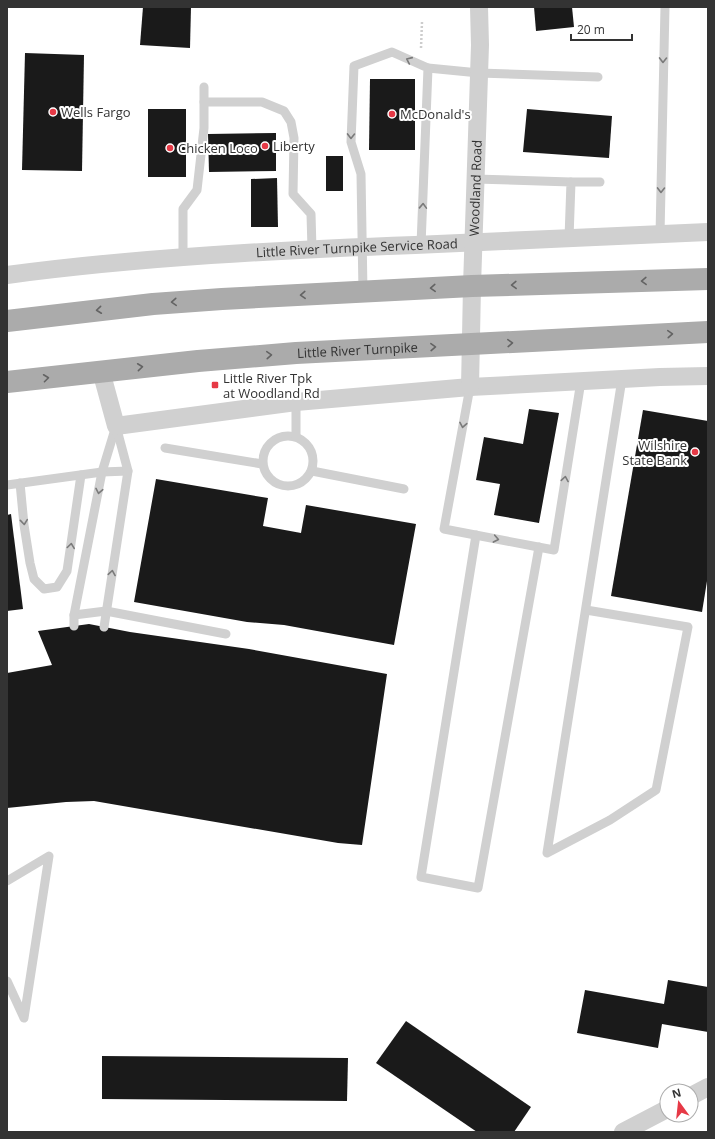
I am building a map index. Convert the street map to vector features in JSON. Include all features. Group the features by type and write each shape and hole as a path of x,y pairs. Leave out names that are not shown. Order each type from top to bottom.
{"main road":[{"path":"7,321 153,304 472,286 708,279"},
{"name":"Little River Turnpike","path":"7,382 198,361 288,354 708,332"}],"street":[{"name":"Woodland Road","path":"470,387 473,242 480,45 479,7"},
{"name":"Little River Turnpike Service Road","path":"7,275 53,269 183,257 312,249 708,232"},
{"path":"101,371 116,426 296,402 470,387 708,376"},
{"path":"699,1092 708,1087"},
{"path":"623,1132 659,1113"}],"lane":[{"path":"660,234 665,7"},
{"path":"363,292 361,247 361,174 351,142 354,66 392,52 428,68 479,73 598,77"},
{"path":"421,244 428,68"},
{"path":"183,257 183,209 197,190 204,128 204,87"},
{"path":"204,102 262,102 284,111 291,122 294,138 294,194 311,214 312,249"},
{"path":"475,179 600,182"},
{"path":"569,238 571,182"},
{"path":"586,610 688,627 656,790 610,820 547,853 622,379"},
{"path":"470,387 444,529 554,550 581,381"},
{"path":"296,402 296,436"},
{"path":"104,627 128,471 116,426"},
{"path":"74,626 74,615 102,472 116,426"},
{"path":"287,435 296,436 303,440 311,450 314,463 312,471 307,478 293,486 276,484 265,472 262,464 264,452 271,441 279,437 287,435"},
{"path":"165,448 262,464"},
{"path":"7,485 102,472 128,471"},
{"path":"312,471 404,489"},
{"path":"20,483 24,525 30,563 34,579 44,590 57,586 67,571 81,475"},
{"path":"476,535 421,877 478,888 539,547"},
{"path":"74,615 106,611 226,634"},
{"path":"7,881 49,856 24,1018 7,981"}],"path":[{"path":"421,48 422,22"}],"building":[{"path":"143,7 191,7 190,48 140,45"},
{"path":"534,7 572,7 574,27 536,31"},
{"name":"Wells Fargo","path":"25,53 84,55 82,171 22,170"},
{"name":"McDonald's","path":"370,79 415,79 415,150 369,150"},
{"path":"148,109 186,109 186,177 148,177"},
{"path":"527,109 612,116 609,158 523,152"},
{"path":"276,133 276,171 209,172 208,134"},
{"path":"326,156 343,156 343,191 326,191"},
{"path":"277,178 278,227 251,227 251,179"},
{"path":"529,409 559,413 539,523 494,515 500,484 476,480 484,437 523,444"},
{"path":"643,410 708,421 708,575 702,612 611,596"},
{"path":"156,479 268,498 263,526 301,533 306,505 416,524 394,645 284,625 247,622 134,602"},
{"path":"11,514 23,609 7,611 7,515"},
{"path":"89,624 130,632 249,649 387,674 362,845 338,843 94,801 66,802 7,808 7,673 52,665 38,631"},
{"path":"668,980 708,987 708,1032 662,1024 658,1048 577,1033 585,990 664,1004"},
{"path":"406,1021 531,1107 514,1132 477,1132 376,1063"},
{"path":"102,1056 348,1058 347,1101 102,1099"}],"place":[{"name":"Wells Fargo","path":"53,112"},
{"name":"McDonald's","path":"392,114"},
{"name":"Liberty","path":"265,146"},
{"name":"Chicken Loco","path":"170,148"},
{"name":"Little River Tpk at Woodland Rd","path":"215,385"},
{"name":"Wilshire State Bank","path":"695,452"}]}
